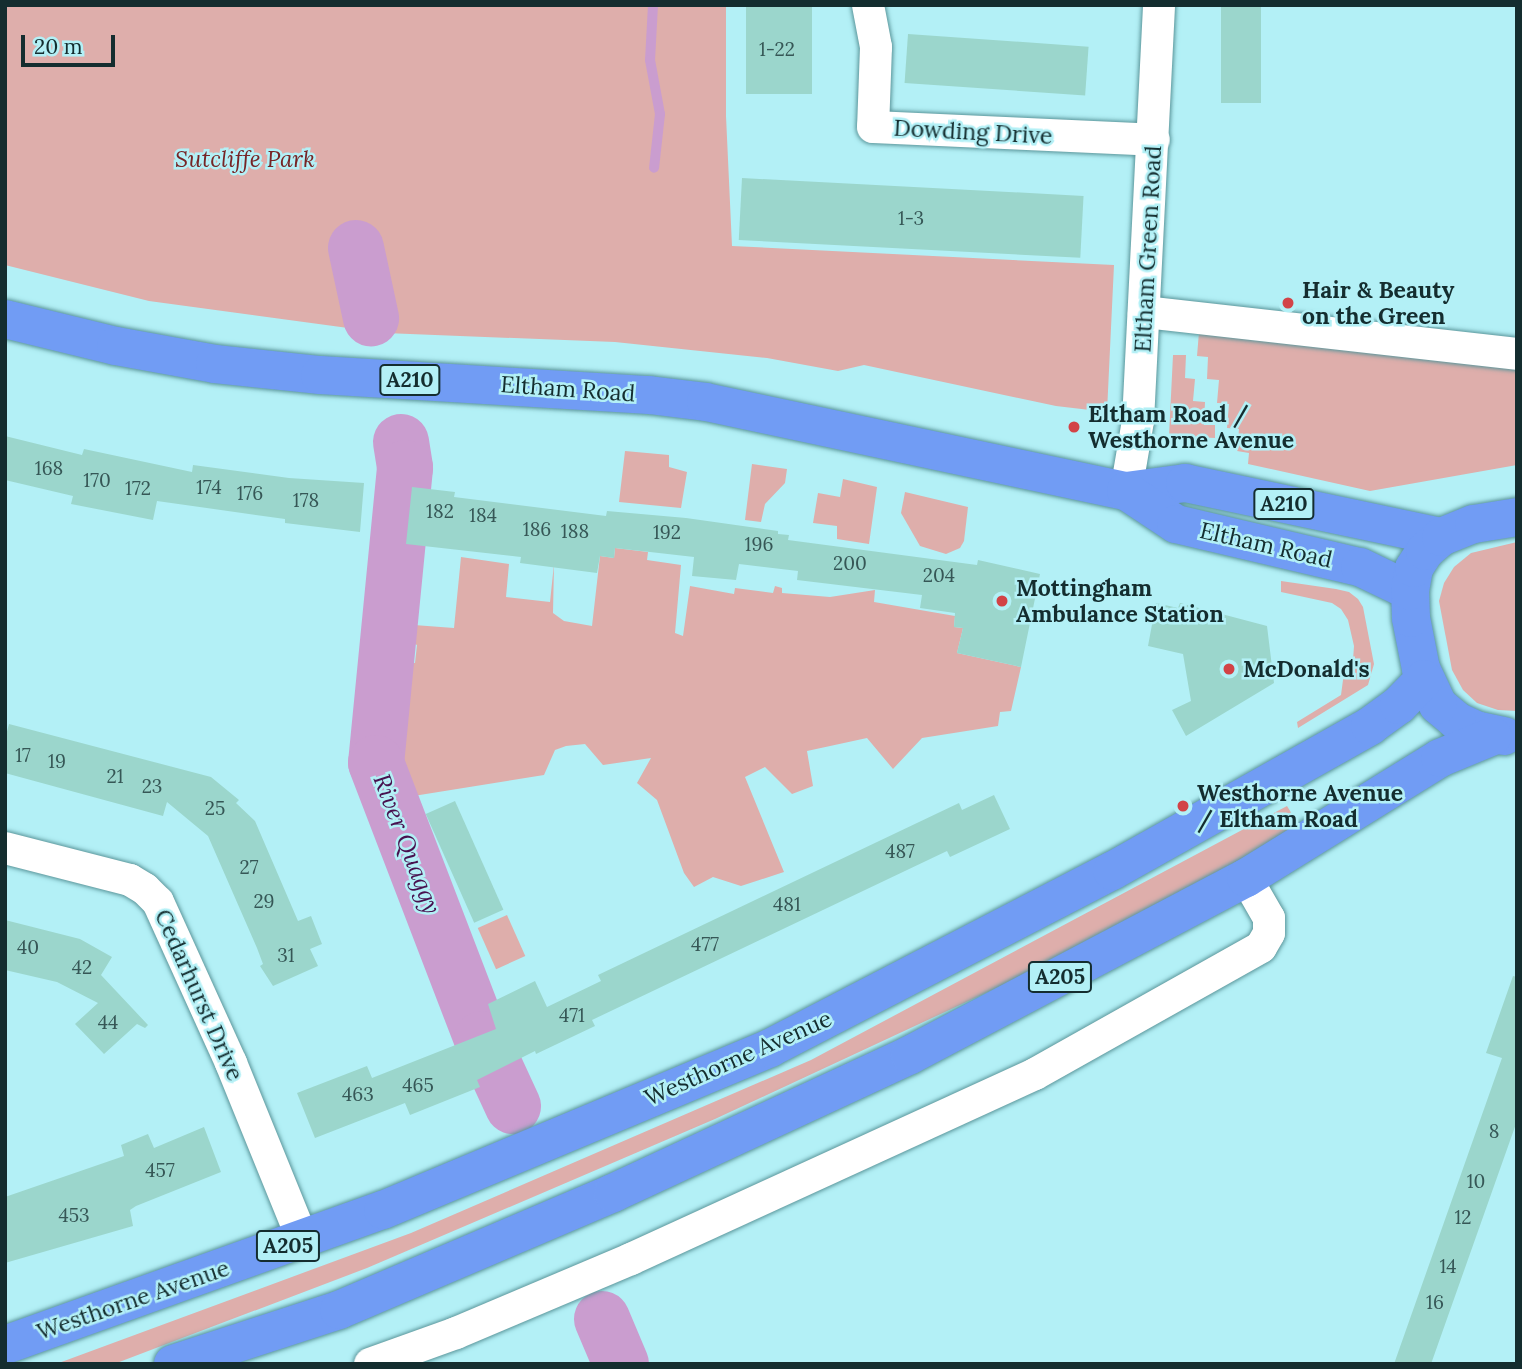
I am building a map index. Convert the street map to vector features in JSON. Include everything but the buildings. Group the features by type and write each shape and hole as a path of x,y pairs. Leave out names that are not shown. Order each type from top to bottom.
{"highway":[{"name":"Eltham Road","path":"5,319 116,346 215,364 320,375 623,393 706,402 1126,491 1185,483 1441,537"},
{"name":"Eltham Road","path":"1126,491 1176,524 1360,567 1378,573 1410,591"},
{"name":"A205","path":"1505,736 1457,721 1438,705 1424,679 1411,618 1410,591 1414,568 1425,551 1441,537 1474,524 1517,517"},
{"name":"Westhorne Avenue","path":"5,1345 383,1210 770,1048 1112,871 1370,726 1399,705 1424,679"},
{"name":"A205","path":"173,1364 339,1310 625,1187 910,1055 1253,890 1440,758 1505,736"}],"street":[{"name":"Dowding Drive","path":"869,5 876,47 873,127 1154,140"},
{"name":"Eltham Green Road","path":"1126,491 1138,421 1159,5"},
{"path":"1144,312 1517,354"},
{"name":"Cedarhurst Drive","path":"5,848 130,880 158,902 231,1063 303,1240"},
{"path":"370,1364 456,1333 631,1259 1035,1074 1261,947 1269,933 1269,918 1253,890"}],"green space":[{"name":"Sutcliffe Park","path":"5,5 726,5 726,116 732,246 1114,265 1107,412 1056,406 864,365 838,371 767,358 615,342 385,333 149,301 5,265"},
{"path":"1199,332 1517,367 1517,465 1370,491 1248,464 1249,453 1237,451 1239,429 1227,428 1229,404 1217,403 1219,380 1207,379 1208,357 1197,356"},
{"path":"1173,355 1186,355 1185,378 1195,379 1193,401 1205,402 1204,425 1215,425 1215,438 1169,436"},
{"path":"625,451 669,455 669,467 687,472 681,508 619,502"},
{"path":"752,464 787,469 785,483 765,504 761,522 745,520"},
{"path":"843,479 877,487 869,544 837,539 837,526 813,523 818,493 840,497"},
{"path":"905,492 968,507 964,541 960,548 946,554 920,546 901,513"},
{"path":"1517,542 1517,711 1498,710 1477,703 1463,690 1452,670 1439,601 1444,583 1454,567 1471,553"},
{"path":"615,548 648,552 647,560 681,565 675,633 683,636 690,586 734,594 735,588 773,593 775,586 782,588 782,593 830,597 875,590 874,602 955,616 954,627 963,628 957,653 1021,667 1011,711 1000,712 998,726 922,738 893,769 867,738 807,751 813,786 792,794 765,767 745,777 784,872 741,886 713,877 694,887 684,873 657,800 637,783 651,758 603,765 585,744 566,746 555,750 544,775 401,798 387,763 404,567 408,568 401,662 415,663 417,645 413,643 414,625 454,628 461,557 509,564 506,597 550,602 554,564 553,613 564,621 592,626 600,556 614,558"},
{"path":"1281,581 1349,592 1358,599 1363,607 1374,664 1368,685 1298,728 1297,722 1341,695 1343,680 1353,660 1354,646 1348,620 1341,609 1332,603 1281,592"},
{"path":"1287,806 1300,827 1061,958 715,1119 367,1268 114,1364 56,1364 411,1233 811,1060"},
{"path":"507,915 525,956 496,969 478,928"}],"waterway":[{"path":"653,5 650,60 660,114 654,168"},
{"name":"River Quaggy","path":"356,248 371,318"},
{"name":"River Quaggy","path":"401,442 405,468 376,763 482,1039 513,1106"},
{"name":"River Quaggy","path":"602,1319 621,1364"}],"place":[{"name":"Hair & Beauty on the Green","path":"1288,303"},
{"name":"Eltham Road / Westhorne Avenue","path":"1074,427"},
{"name":"Mottingham Ambulance Station","path":"1002,601"},
{"name":"McDonald's","path":"1229,669"},
{"name":"Westhorne Avenue / Eltham Road","path":"1183,806"}]}
